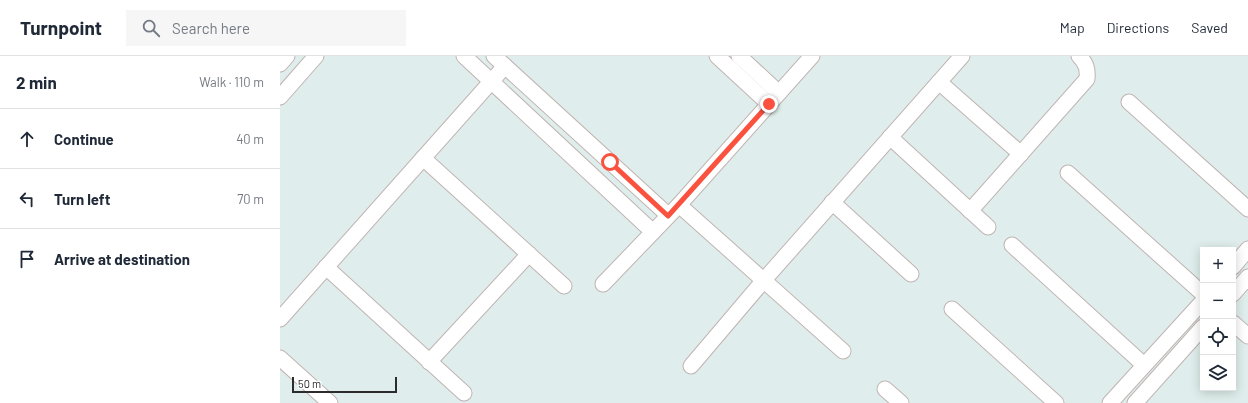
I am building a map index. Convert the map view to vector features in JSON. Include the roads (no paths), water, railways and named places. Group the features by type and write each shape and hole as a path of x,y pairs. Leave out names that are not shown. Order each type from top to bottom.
{"street":[{"path":"280,64 287,56"},
{"path":"280,97 316,56"},
{"path":"464,56 653,232"},
{"path":"717,56 774,98"},
{"path":"739,56 774,98"},
{"path":"603,284 668,216 812,56"},
{"path":"691,366 832,202 962,56"},
{"path":"970,211 1087,79 1088,69 1079,56"},
{"path":"280,319 492,81 500,61 668,216"},
{"path":"939,82 1021,154"},
{"path":"1129,102 1248,208"},
{"path":"890,137 988,227"},
{"path":"423,158 564,286"},
{"path":"1068,173 1200,291"},
{"path":"832,202 911,274"},
{"path":"678,204 843,351"},
{"path":"1012,245 1144,365"},
{"path":"1236,263 1248,249"},
{"path":"430,362 529,254"},
{"path":"326,267 464,393"},
{"path":"1236,291 1248,277"},
{"path":"1110,403 1200,304"},
{"path":"952,309 1056,403"},
{"path":"1236,326 1248,336"},
{"path":"1136,403 1200,330"},
{"path":"280,358 330,403"},
{"path":"885,389 901,403"}]}
